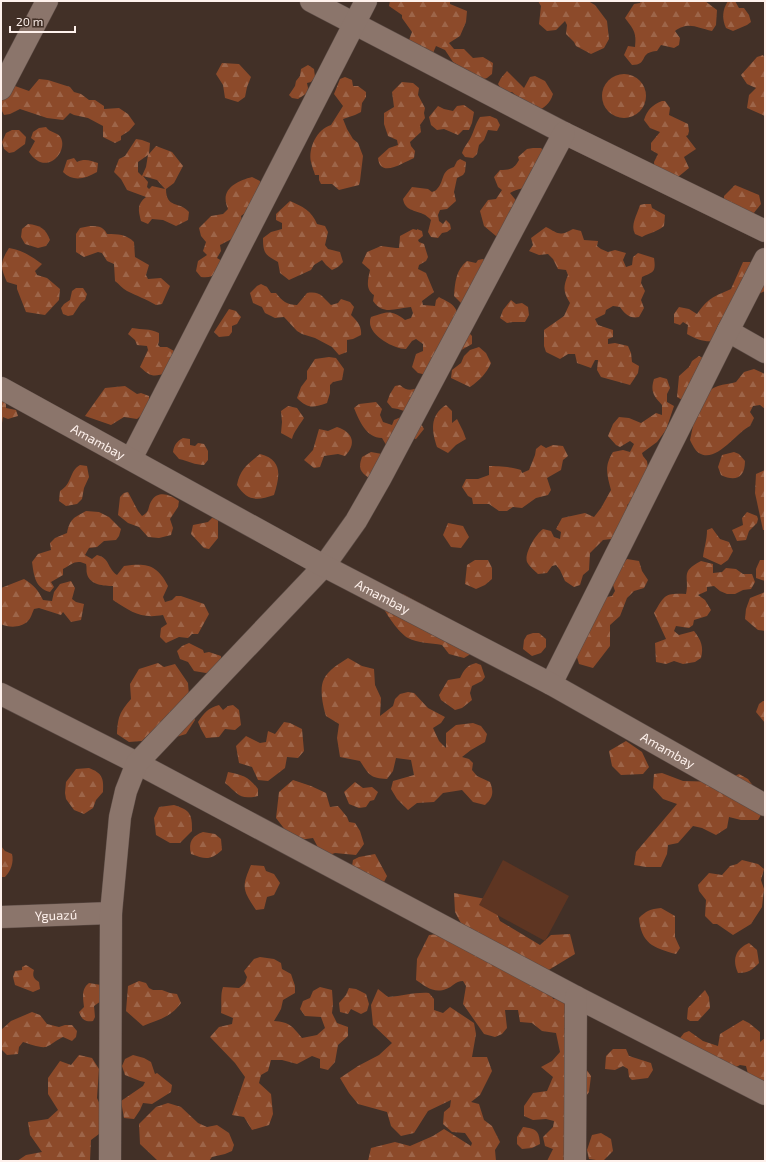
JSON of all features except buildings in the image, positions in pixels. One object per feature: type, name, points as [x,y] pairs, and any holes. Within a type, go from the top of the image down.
[{"type":"street","points":[[1,89],[46,1]]},
{"type":"street","points":[[311,1],[564,132],[765,231]]},
{"type":"street","points":[[131,459],[366,1]]},
{"type":"street","points":[[110,1161],[111,913],[120,817],[126,791],[137,763],[324,566],[356,521],[380,479],[564,132]]},
{"type":"street","points":[[551,684],[765,259]]},
{"type":"street","points":[[728,330],[765,352]]},
{"type":"street","name":"Amambay","points":[[1,388],[324,566],[551,684],[764,803]]},
{"type":"street","points":[[1,694],[137,763],[576,997],[765,1094]]},
{"type":"street","name":"Yguazú","points":[[1,917],[111,913]]},
{"type":"street","points":[[575,1161],[576,997]]},
{"type":"green space","points":[[390,1],[450,1],[450,4],[467,11],[466,22],[460,36],[449,43],[454,49],[464,49],[473,58],[483,57],[493,63],[492,74],[481,80],[453,62],[445,50],[436,46],[433,53],[409,40],[412,32],[402,18],[402,15],[389,6]]},
{"type":"green space","points":[[538,1],[588,1],[595,5],[607,21],[609,39],[604,48],[591,54],[576,46],[566,34],[567,25],[565,21],[556,30],[547,31],[539,24],[541,6]]},
{"type":"green space","points":[[641,1],[705,1],[717,10],[716,25],[712,31],[693,26],[685,26],[680,28],[675,31],[680,38],[679,45],[674,48],[661,45],[657,51],[647,54],[640,63],[632,65],[624,55],[628,46],[635,47],[635,34],[625,18],[634,4],[640,3]]},
{"type":"green space","points":[[728,1],[735,1],[739,8],[744,8],[749,15],[751,22],[733,31],[726,28],[723,14]]},
{"type":"green space","points":[[763,55],[765,59],[765,116],[747,108],[749,95],[756,88],[747,84],[741,75],[757,57]]},
{"type":"green space","points":[[222,63],[239,64],[251,77],[245,97],[238,102],[225,98],[223,85],[216,74]]},
{"type":"green space","points":[[308,65],[314,69],[315,77],[311,82],[307,83],[307,93],[298,99],[292,98],[289,95],[300,76],[301,69]]},
{"type":"green space","points":[[507,71],[524,88],[530,77],[535,76],[545,81],[553,94],[548,103],[535,112],[512,92],[503,92],[498,84]]},
{"type":"green space","points":[[624,74],[636,78],[642,84],[646,96],[642,108],[636,114],[624,118],[612,114],[606,108],[602,96],[606,84],[612,78]]},
{"type":"green space","points":[[345,77],[352,80],[353,86],[358,86],[366,92],[366,97],[362,103],[361,112],[343,119],[353,139],[358,143],[363,156],[359,185],[339,190],[332,184],[321,184],[319,175],[315,175],[310,157],[312,145],[318,135],[322,130],[331,125],[343,106],[334,94],[340,79]]},
{"type":"green space","points":[[39,79],[48,80],[70,87],[74,92],[81,94],[89,100],[95,100],[104,106],[104,109],[119,108],[128,114],[135,124],[129,131],[121,136],[121,140],[115,143],[103,137],[103,126],[88,118],[70,113],[63,120],[47,118],[20,109],[4,115],[1,109],[1,100],[15,86],[29,91]]},
{"type":"green space","points":[[402,82],[413,83],[419,88],[418,95],[425,108],[425,118],[420,125],[421,132],[410,142],[415,151],[414,158],[388,168],[383,167],[380,164],[378,158],[389,148],[398,145],[397,140],[388,136],[384,124],[384,113],[394,107],[392,92]]},
{"type":"green space","points":[[662,101],[665,101],[670,108],[669,115],[688,124],[689,131],[688,135],[686,136],[696,149],[684,157],[689,168],[678,177],[655,175],[654,162],[658,154],[651,150],[651,143],[660,132],[650,128],[644,120],[650,108]]},
{"type":"green space","points":[[464,105],[474,112],[469,130],[463,130],[458,135],[444,129],[437,130],[431,125],[429,117],[438,106],[453,111],[457,106]]},
{"type":"green space","points":[[490,116],[497,119],[500,125],[497,131],[488,130],[484,140],[479,145],[477,154],[473,158],[465,157],[462,153],[478,120],[480,117]]},
{"type":"green space","points":[[46,127],[60,136],[62,144],[58,156],[48,163],[35,159],[29,152],[35,141],[31,138],[33,132],[39,128]]},
{"type":"green space","points":[[12,130],[19,130],[26,137],[25,144],[14,152],[9,153],[4,149],[2,142],[6,133]]},
{"type":"green space","points":[[136,139],[150,143],[149,154],[156,146],[172,152],[183,166],[174,183],[166,189],[167,195],[171,202],[189,212],[188,220],[176,226],[163,220],[152,219],[148,224],[141,221],[139,208],[141,202],[146,197],[127,190],[121,179],[114,172],[119,159],[125,156]],"holes":[[[148,155],[146,167],[142,176],[138,172],[138,162]],[[143,176],[157,180],[165,189],[152,186],[149,189],[147,187],[148,182]]]},
{"type":"green space","points":[[541,148],[548,155],[533,183],[510,193],[523,209],[509,235],[496,236],[484,226],[480,211],[488,200],[496,199],[502,190],[498,187],[494,177],[500,170],[513,167],[519,160],[518,157],[527,149]]},
{"type":"green space","points":[[74,158],[77,162],[85,160],[98,163],[97,172],[84,178],[75,178],[67,175],[63,172],[67,160]]},
{"type":"green space","points":[[460,159],[466,162],[465,172],[457,178],[454,192],[456,201],[447,209],[440,210],[438,215],[439,221],[443,224],[446,220],[450,224],[451,229],[442,233],[438,238],[431,237],[428,232],[431,220],[424,214],[408,208],[403,199],[412,187],[428,189],[432,192],[436,190],[447,171],[454,167]]},
{"type":"green space","points":[[252,177],[260,181],[263,189],[247,208],[245,213],[241,216],[242,227],[238,234],[220,245],[221,251],[217,258],[222,261],[214,274],[209,277],[201,277],[196,271],[198,261],[207,255],[203,251],[206,242],[201,236],[199,228],[211,216],[223,214],[228,209],[226,196],[231,187]]},
{"type":"green space","points":[[735,185],[759,195],[761,204],[753,214],[724,203],[724,196]]},
{"type":"green space","points":[[290,201],[306,210],[315,219],[317,224],[325,226],[328,232],[325,245],[328,249],[340,252],[343,262],[338,267],[332,270],[322,260],[314,265],[311,270],[289,280],[280,273],[278,262],[270,257],[264,250],[263,238],[271,232],[282,229],[282,223],[276,220],[276,214]]},
{"type":"green space","points":[[651,204],[652,208],[665,215],[664,226],[659,230],[642,237],[635,234],[633,227],[640,205]]},
{"type":"green space","points":[[28,224],[36,225],[47,233],[50,240],[46,246],[38,248],[25,244],[21,237],[22,229]]},
{"type":"green space","points":[[90,226],[100,227],[104,229],[107,234],[118,234],[125,236],[134,242],[135,257],[149,265],[146,275],[148,279],[161,278],[170,286],[162,304],[156,305],[122,288],[115,281],[114,264],[107,261],[102,253],[98,252],[84,257],[76,252],[76,234],[80,228]]},
{"type":"green space","points":[[546,227],[559,233],[565,233],[573,229],[581,231],[584,240],[598,241],[597,246],[601,249],[608,252],[615,250],[626,253],[623,260],[626,267],[632,265],[633,257],[638,253],[654,258],[655,266],[653,271],[642,277],[641,283],[645,291],[641,300],[644,308],[639,317],[630,317],[620,307],[613,306],[606,310],[605,314],[595,319],[598,325],[613,330],[613,337],[608,339],[608,344],[615,343],[628,346],[631,353],[632,362],[639,366],[638,373],[630,385],[601,377],[597,370],[598,360],[595,360],[591,368],[577,363],[575,354],[568,354],[560,359],[546,352],[544,346],[544,330],[564,316],[570,303],[564,289],[568,275],[566,270],[558,269],[553,259],[548,254],[539,255],[529,251],[533,245],[531,238]]},
{"type":"green space","points":[[413,229],[422,231],[423,236],[418,240],[424,244],[428,257],[426,261],[419,265],[418,269],[426,273],[434,292],[422,301],[423,305],[435,306],[436,300],[439,297],[450,303],[454,306],[466,329],[472,336],[472,344],[456,353],[427,375],[418,373],[412,367],[416,354],[423,351],[423,344],[416,339],[412,341],[406,349],[400,348],[381,339],[372,329],[370,323],[371,317],[389,312],[396,314],[405,320],[411,318],[413,313],[411,307],[386,310],[377,306],[373,301],[374,295],[368,287],[370,270],[362,263],[367,252],[381,246],[399,248],[400,236]]},
{"type":"green space","points":[[9,248],[18,250],[42,264],[35,271],[37,275],[47,278],[60,289],[59,300],[45,315],[26,312],[17,289],[17,285],[7,282],[2,265]]},
{"type":"green space","points":[[483,259],[493,267],[462,304],[454,296],[458,272],[467,261],[476,263],[478,260]]},
{"type":"green space","points":[[743,262],[765,262],[765,291],[756,295],[716,341],[704,341],[694,338],[687,334],[688,325],[683,322],[680,325],[674,323],[674,314],[679,307],[689,309],[697,314],[704,304],[711,298],[731,289]]},
{"type":"green space","points":[[261,284],[267,287],[271,293],[276,293],[290,304],[297,305],[307,293],[321,295],[331,305],[338,303],[341,299],[350,302],[354,307],[351,315],[360,326],[361,335],[347,340],[347,352],[339,355],[332,347],[297,331],[284,317],[275,318],[265,313],[262,307],[253,303],[250,293]]},
{"type":"green space","points":[[76,288],[83,288],[87,294],[85,300],[81,303],[73,315],[68,316],[63,314],[61,308],[70,300],[72,291]]},
{"type":"green space","points":[[511,300],[516,304],[522,303],[528,307],[529,315],[525,322],[507,323],[500,318],[503,310]]},
{"type":"green space","points":[[229,309],[236,311],[241,317],[237,324],[232,326],[232,332],[229,336],[219,337],[214,332]]},
{"type":"green space","points":[[132,328],[155,331],[159,333],[158,345],[160,347],[167,347],[174,351],[173,363],[167,373],[152,375],[140,367],[148,350],[147,346],[137,345],[135,340],[128,334]]},
{"type":"green space","points":[[479,347],[486,353],[491,363],[477,382],[470,387],[451,378],[452,370],[461,363],[464,356],[470,350]]},
{"type":"green space","points":[[699,356],[705,359],[684,401],[677,397],[679,376],[689,367],[692,361]]},
{"type":"green space","points":[[329,357],[336,358],[344,369],[342,380],[333,382],[330,385],[330,393],[327,403],[314,407],[308,406],[297,398],[301,387],[307,379],[307,371],[315,359]]},
{"type":"green space","points":[[754,369],[765,374],[765,409],[760,405],[753,406],[750,412],[754,418],[750,426],[719,451],[706,455],[699,453],[690,440],[700,402],[710,390],[718,386],[736,382],[744,372]]},
{"type":"green space","points":[[660,377],[667,379],[670,388],[667,394],[667,402],[674,406],[666,430],[657,442],[642,453],[647,461],[648,468],[633,501],[627,505],[636,515],[623,539],[603,540],[590,553],[589,570],[583,575],[580,585],[574,587],[565,581],[556,565],[552,566],[547,573],[538,574],[527,562],[527,554],[531,544],[543,529],[551,531],[554,537],[560,539],[561,532],[556,529],[562,518],[585,513],[594,517],[601,508],[611,490],[607,471],[610,457],[613,452],[623,450],[630,452],[634,444],[630,441],[620,447],[616,445],[608,436],[613,424],[619,417],[629,418],[641,423],[656,413],[662,415],[662,405],[655,396],[652,387],[654,379]]},
{"type":"green space","points":[[400,385],[409,390],[419,387],[410,413],[392,408],[387,402],[395,386]]},
{"type":"green space","points":[[125,386],[137,394],[141,393],[149,396],[150,408],[137,419],[124,417],[111,425],[85,416],[105,388]]},
{"type":"green space","points":[[1,399],[6,402],[6,408],[16,410],[18,416],[8,419],[3,417],[1,429]]},
{"type":"green space","points":[[376,402],[382,409],[380,415],[383,422],[392,425],[394,420],[401,417],[417,417],[424,429],[416,439],[411,438],[388,448],[382,438],[376,437],[367,432],[358,418],[354,408],[359,404]]},
{"type":"green space","points":[[446,405],[452,411],[452,423],[457,419],[466,439],[456,445],[448,453],[437,447],[433,430],[434,419]]},
{"type":"green space","points":[[288,406],[297,408],[304,418],[292,439],[281,433],[281,411]]},
{"type":"green space","points":[[337,427],[347,432],[352,439],[349,452],[345,456],[338,454],[324,456],[320,467],[314,468],[304,460],[313,450],[319,429],[328,431]]},
{"type":"green space","points":[[183,438],[190,439],[190,445],[195,446],[198,443],[204,444],[208,451],[208,460],[204,465],[179,459],[173,452],[176,444]]},
{"type":"green space","points":[[541,445],[546,448],[553,445],[563,446],[568,456],[563,460],[561,470],[547,478],[551,490],[548,495],[536,498],[522,508],[513,507],[507,511],[499,511],[489,504],[473,504],[472,498],[468,496],[462,487],[466,479],[478,479],[489,475],[489,466],[514,468],[521,470],[522,473],[529,470],[536,449]]},
{"type":"green space","points":[[371,452],[382,454],[369,478],[362,472],[360,464],[362,457]]},
{"type":"green space","points":[[734,452],[739,454],[745,461],[745,467],[741,475],[731,478],[721,475],[718,467],[722,455]]},
{"type":"green space","points":[[260,454],[273,460],[278,470],[278,481],[274,495],[257,499],[249,497],[237,485],[242,471]]},
{"type":"green space","points":[[80,465],[87,466],[89,477],[84,488],[82,499],[77,504],[66,506],[59,501],[60,491],[67,484],[74,470]]},
{"type":"green space","points":[[765,470],[765,530],[763,530],[755,493],[756,474]]},
{"type":"green space","points":[[128,492],[142,516],[148,511],[152,500],[158,495],[169,495],[179,501],[178,507],[170,519],[173,528],[171,535],[159,538],[148,537],[139,527],[128,523],[118,515],[120,497],[124,493]]},
{"type":"green space","points":[[86,511],[99,512],[109,517],[121,529],[116,540],[104,541],[97,547],[89,548],[85,555],[92,559],[97,555],[101,556],[117,575],[124,566],[145,565],[155,569],[160,573],[168,586],[163,597],[165,602],[172,600],[176,596],[181,596],[204,604],[209,614],[198,634],[192,634],[188,638],[179,637],[166,643],[160,637],[161,628],[167,624],[163,615],[148,616],[136,614],[119,604],[113,600],[113,586],[102,585],[91,581],[87,574],[86,564],[83,563],[77,562],[63,569],[63,575],[51,582],[54,587],[50,592],[41,588],[36,581],[32,562],[38,554],[51,550],[50,543],[55,538],[67,533],[69,525],[73,519]]},
{"type":"green space","points":[[747,512],[757,516],[757,523],[749,531],[746,540],[737,541],[732,530],[743,525],[742,518]]},
{"type":"green space","points":[[212,518],[218,519],[218,538],[209,549],[204,548],[191,534],[193,525],[208,522]]},
{"type":"green space","points":[[448,523],[463,526],[469,537],[461,548],[451,547],[443,535]]},
{"type":"green space","points":[[712,528],[720,539],[729,542],[733,551],[728,560],[721,565],[703,557],[707,530]]},
{"type":"green space","points":[[627,559],[639,561],[642,571],[648,580],[644,588],[634,591],[627,598],[620,616],[610,625],[610,646],[593,668],[579,664],[574,647],[598,599],[612,596],[615,591],[610,576]]},
{"type":"green space","points":[[475,560],[488,560],[492,568],[492,579],[485,585],[476,589],[465,584],[467,565]]},
{"type":"green space","points":[[760,560],[765,560],[765,581],[756,578],[756,569]]},
{"type":"green space","points":[[701,561],[713,564],[713,573],[722,572],[726,568],[736,569],[743,574],[752,574],[755,582],[751,589],[743,590],[735,594],[727,594],[714,586],[707,587],[707,591],[698,595],[705,600],[711,610],[707,616],[694,620],[693,625],[689,628],[676,626],[674,631],[679,635],[694,631],[701,644],[701,658],[695,662],[683,664],[674,661],[666,664],[656,662],[655,643],[666,639],[654,613],[666,596],[673,594],[686,594],[688,572],[690,568]]},
{"type":"green space","points":[[24,579],[35,588],[43,600],[52,601],[54,592],[60,584],[71,581],[75,588],[72,599],[76,602],[84,604],[81,620],[71,622],[63,612],[61,615],[39,608],[34,609],[29,620],[22,625],[11,627],[1,624],[1,588]]},
{"type":"green space","points":[[765,592],[765,631],[758,630],[745,619],[746,609],[750,598]]},
{"type":"green space","points":[[403,594],[457,623],[474,652],[464,658],[449,654],[442,645],[416,641],[404,636],[393,623],[382,605]]},
{"type":"green space","points":[[539,633],[546,639],[546,647],[541,653],[532,656],[523,649],[524,640],[527,635]]},
{"type":"green space","points":[[189,643],[203,650],[204,653],[209,652],[221,656],[221,666],[216,671],[206,673],[194,671],[188,662],[180,659],[177,651],[182,646]]},
{"type":"green space","points":[[348,658],[362,666],[374,669],[375,685],[381,698],[380,716],[393,706],[395,699],[400,694],[408,692],[414,693],[428,708],[445,717],[441,723],[433,728],[439,741],[446,748],[446,733],[456,725],[473,723],[481,726],[487,734],[485,742],[462,757],[469,759],[473,763],[472,770],[477,776],[490,782],[492,795],[490,800],[485,805],[473,802],[462,790],[443,793],[434,802],[417,803],[408,810],[397,799],[391,789],[393,781],[414,775],[411,760],[396,758],[393,771],[387,779],[377,778],[370,775],[360,761],[340,757],[337,738],[339,724],[326,716],[322,687],[324,679],[328,673]]},
{"type":"green space","points":[[158,663],[164,667],[175,664],[188,683],[189,696],[195,720],[186,734],[176,737],[159,732],[148,735],[142,741],[129,742],[117,734],[120,715],[131,699],[130,684],[139,669]]},
{"type":"green space","points":[[476,663],[481,665],[485,677],[482,681],[472,686],[470,693],[472,700],[462,708],[455,710],[441,700],[439,695],[448,680],[460,678],[466,668]]},
{"type":"green space","points":[[765,701],[765,723],[756,712],[759,704]]},
{"type":"green space","points":[[219,705],[223,710],[228,706],[233,705],[239,710],[241,725],[235,730],[225,729],[219,737],[206,738],[198,722],[207,711]]},
{"type":"green space","points":[[284,722],[290,723],[302,729],[304,751],[298,758],[287,757],[285,768],[268,781],[258,780],[252,767],[239,763],[236,746],[246,736],[260,743],[266,742],[268,731],[275,734]]},
{"type":"green space","points":[[626,741],[642,752],[649,767],[643,774],[621,775],[612,766],[609,751]]},
{"type":"green space","points":[[89,768],[97,772],[101,777],[103,792],[96,800],[93,808],[84,814],[74,810],[66,799],[66,782],[76,769]]},
{"type":"green space","points":[[228,772],[249,779],[258,789],[258,796],[242,797],[236,793],[225,783]]},
{"type":"green space","points":[[662,773],[683,781],[723,782],[739,774],[748,779],[765,802],[765,808],[758,820],[741,820],[729,817],[727,828],[716,835],[702,828],[693,826],[678,843],[668,845],[667,854],[661,867],[634,865],[636,852],[677,804],[663,799],[653,788],[654,774]]},
{"type":"green space","points":[[293,780],[326,793],[330,807],[338,806],[349,822],[355,823],[360,831],[364,844],[356,855],[335,853],[323,857],[313,838],[299,840],[286,831],[276,818],[279,792]]},
{"type":"green space","points":[[355,782],[363,788],[372,787],[378,792],[374,800],[370,801],[366,807],[359,808],[349,804],[344,792]]},
{"type":"green space","points":[[174,805],[187,811],[192,821],[192,831],[180,843],[170,843],[156,835],[154,818],[159,807]]},
{"type":"green space","points":[[203,832],[215,834],[221,839],[222,850],[214,856],[204,858],[191,854],[190,846],[192,840],[196,835]]},
{"type":"green space","points":[[1,846],[5,851],[12,854],[13,857],[12,866],[5,877],[1,877]]},
{"type":"green space","points":[[375,854],[387,876],[384,882],[352,866],[353,860],[359,857]]},
{"type":"green space","points":[[742,860],[758,864],[764,869],[761,880],[764,889],[762,907],[751,924],[733,935],[717,924],[713,924],[705,916],[706,900],[699,891],[698,885],[709,873],[722,875],[730,866],[737,864]]},
{"type":"green space","points":[[251,865],[264,866],[266,871],[274,874],[280,883],[274,895],[267,897],[264,909],[256,910],[246,893],[245,884]]},
{"type":"green space","points":[[454,893],[491,900],[500,921],[540,945],[551,935],[570,934],[575,954],[547,971],[553,999],[565,997],[570,1024],[564,1029],[572,1031],[586,1069],[591,1076],[589,1092],[584,1099],[577,1161],[547,1161],[553,1149],[545,1146],[543,1137],[553,1127],[554,1121],[546,1119],[533,1120],[524,1116],[524,1106],[533,1093],[547,1091],[553,1077],[541,1067],[552,1061],[560,1052],[556,1033],[542,1031],[532,1023],[520,1022],[518,1010],[505,1010],[507,1028],[502,1034],[495,1037],[484,1034],[463,1004],[466,986],[463,981],[438,991],[430,989],[416,980],[417,959],[429,935],[446,933],[463,927],[455,912]]},
{"type":"green space","points":[[661,908],[675,916],[675,937],[680,948],[676,954],[655,947],[642,933],[639,918],[648,911]]},
{"type":"green space","points":[[749,943],[757,950],[759,963],[750,971],[738,973],[735,964],[736,955],[744,945]]},
{"type":"green space","points":[[260,957],[274,959],[281,963],[282,969],[291,974],[295,986],[295,993],[283,1000],[281,1009],[274,1021],[284,1022],[290,1025],[302,1038],[317,1035],[325,1028],[321,1017],[305,1016],[300,1009],[303,1001],[310,998],[313,991],[320,987],[332,990],[332,1013],[337,1023],[348,1027],[348,1036],[338,1045],[335,1062],[328,1070],[320,1068],[320,1059],[312,1056],[297,1064],[282,1060],[271,1060],[268,1071],[261,1075],[259,1083],[271,1094],[273,1114],[269,1125],[252,1130],[244,1117],[232,1115],[245,1077],[235,1063],[210,1037],[219,1027],[232,1024],[233,1018],[221,1013],[223,987],[239,988],[245,983],[247,977],[244,971],[254,959]]},
{"type":"green space","points":[[26,965],[34,970],[34,977],[39,982],[40,989],[33,992],[15,985],[13,977],[15,971],[22,970],[22,967]]},
{"type":"green space","points":[[139,981],[146,983],[149,988],[153,990],[162,990],[177,994],[181,1003],[173,1012],[159,1020],[143,1026],[126,1011],[128,986]]},
{"type":"green space","points":[[89,983],[101,985],[101,1001],[94,1006],[95,1017],[93,1021],[84,1020],[79,1012],[84,1007],[84,991],[86,985]]},
{"type":"green space","points":[[349,988],[356,989],[366,994],[369,1004],[367,1011],[361,1014],[351,1009],[348,1014],[340,1012],[339,1003],[346,995]]},
{"type":"green space","points":[[378,989],[388,997],[429,993],[434,999],[434,1010],[443,1013],[450,1007],[474,1023],[476,1034],[472,1057],[487,1057],[492,1071],[480,1095],[471,1102],[479,1104],[484,1120],[492,1126],[500,1142],[495,1150],[496,1161],[368,1161],[371,1148],[395,1142],[410,1146],[433,1136],[444,1129],[471,1146],[472,1143],[465,1133],[452,1132],[443,1124],[444,1112],[450,1107],[451,1100],[428,1111],[414,1133],[401,1136],[391,1126],[387,1112],[358,1104],[349,1093],[340,1078],[379,1055],[392,1043],[373,1025],[371,1005]]},
{"type":"green space","points":[[705,990],[709,997],[710,1008],[698,1021],[690,1021],[687,1019],[688,1008]]},
{"type":"green space","points":[[32,1012],[40,1015],[47,1024],[59,1027],[72,1025],[77,1031],[76,1037],[72,1041],[63,1037],[46,1047],[23,1042],[19,1047],[18,1054],[7,1055],[1,1049],[1,1030],[11,1021]]},
{"type":"green space","points":[[743,1020],[760,1032],[760,1042],[765,1038],[765,1084],[748,1074],[746,1066],[740,1065],[734,1068],[723,1063],[722,1059],[712,1058],[677,1042],[684,1033],[689,1031],[703,1041],[718,1046],[720,1034]]},
{"type":"green space","points":[[613,1049],[626,1049],[629,1056],[651,1063],[653,1070],[648,1078],[632,1080],[629,1077],[628,1069],[623,1066],[615,1070],[605,1069],[606,1056]]},
{"type":"green space","points":[[79,1055],[92,1058],[99,1069],[97,1098],[104,1114],[103,1131],[91,1140],[90,1161],[17,1161],[26,1155],[42,1152],[30,1135],[28,1122],[48,1119],[58,1110],[48,1094],[48,1078],[60,1061],[71,1065]]},
{"type":"green space","points":[[133,1055],[151,1062],[155,1074],[157,1073],[172,1085],[171,1092],[152,1104],[143,1103],[134,1119],[124,1118],[121,1101],[143,1086],[145,1082],[125,1075],[122,1066],[125,1059]]},
{"type":"green space","points":[[168,1103],[181,1107],[198,1123],[207,1127],[217,1125],[229,1133],[234,1145],[232,1151],[212,1157],[209,1161],[158,1161],[140,1144],[139,1124],[156,1107]]},
{"type":"green space","points":[[523,1127],[534,1130],[538,1133],[540,1144],[532,1148],[522,1149],[517,1144],[517,1137]]},
{"type":"green space","points":[[601,1133],[611,1139],[613,1151],[603,1161],[589,1159],[587,1150],[592,1135]]},
{"type":"shaded area","points":[[503,860],[569,896],[545,941],[479,905]]}]
